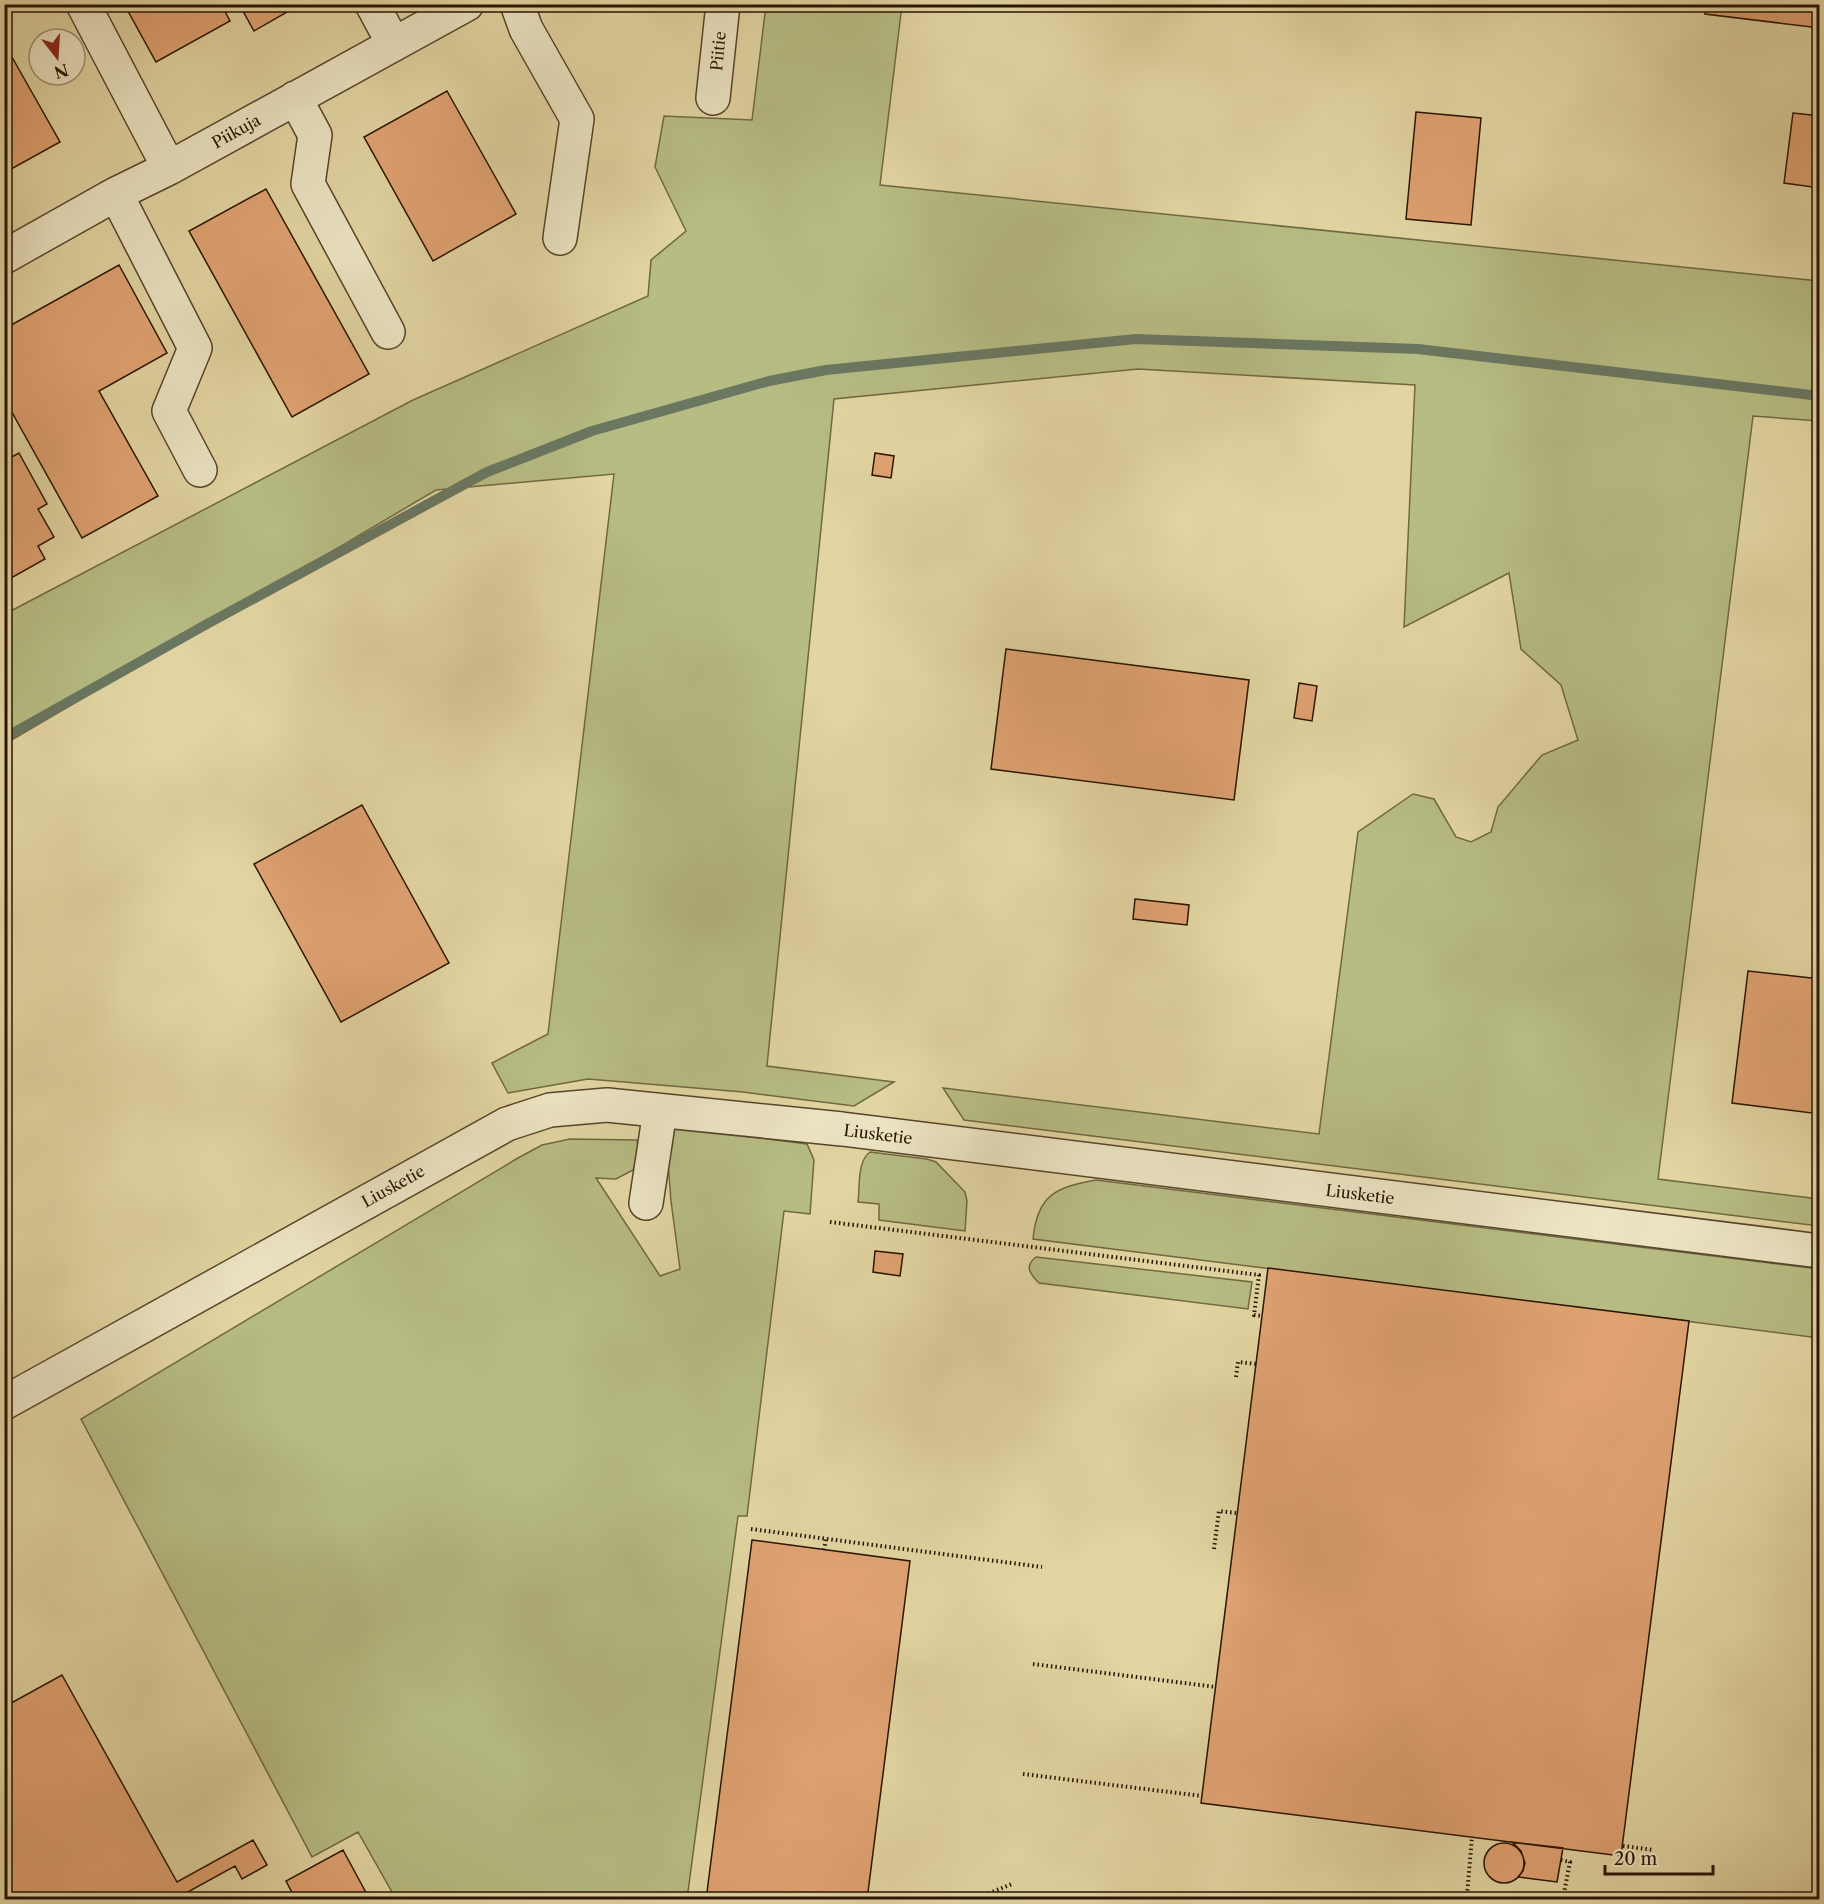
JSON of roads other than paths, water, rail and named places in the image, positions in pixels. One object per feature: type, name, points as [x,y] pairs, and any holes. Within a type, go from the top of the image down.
[{"type":"street","points":[[83,4],[169,168]]},
{"type":"street","points":[[372,4],[393,44]]},
{"type":"street","name":"Piikuja","points":[[4,256],[467,4]]},
{"type":"street","points":[[518,4],[526,29],[577,119],[560,238]]},
{"type":"street","name":"Piitie","points":[[713,98],[723,4]]},
{"type":"street","points":[[295,98],[315,135],[308,184],[388,332]]},
{"type":"street","points":[[116,194],[195,348],[169,411],[200,470]]},
{"type":"street","name":"Liusketie","points":[[4,1403],[507,1124],[550,1110],[606,1105],[853,1130],[1820,1251]]},
{"type":"street","points":[[646,1203],[660,1111]]},
{"type":"waterway","points":[[4,738],[207,624],[487,472],[592,431],[769,381],[826,370],[1136,339],[1418,349],[1820,396]]}]
